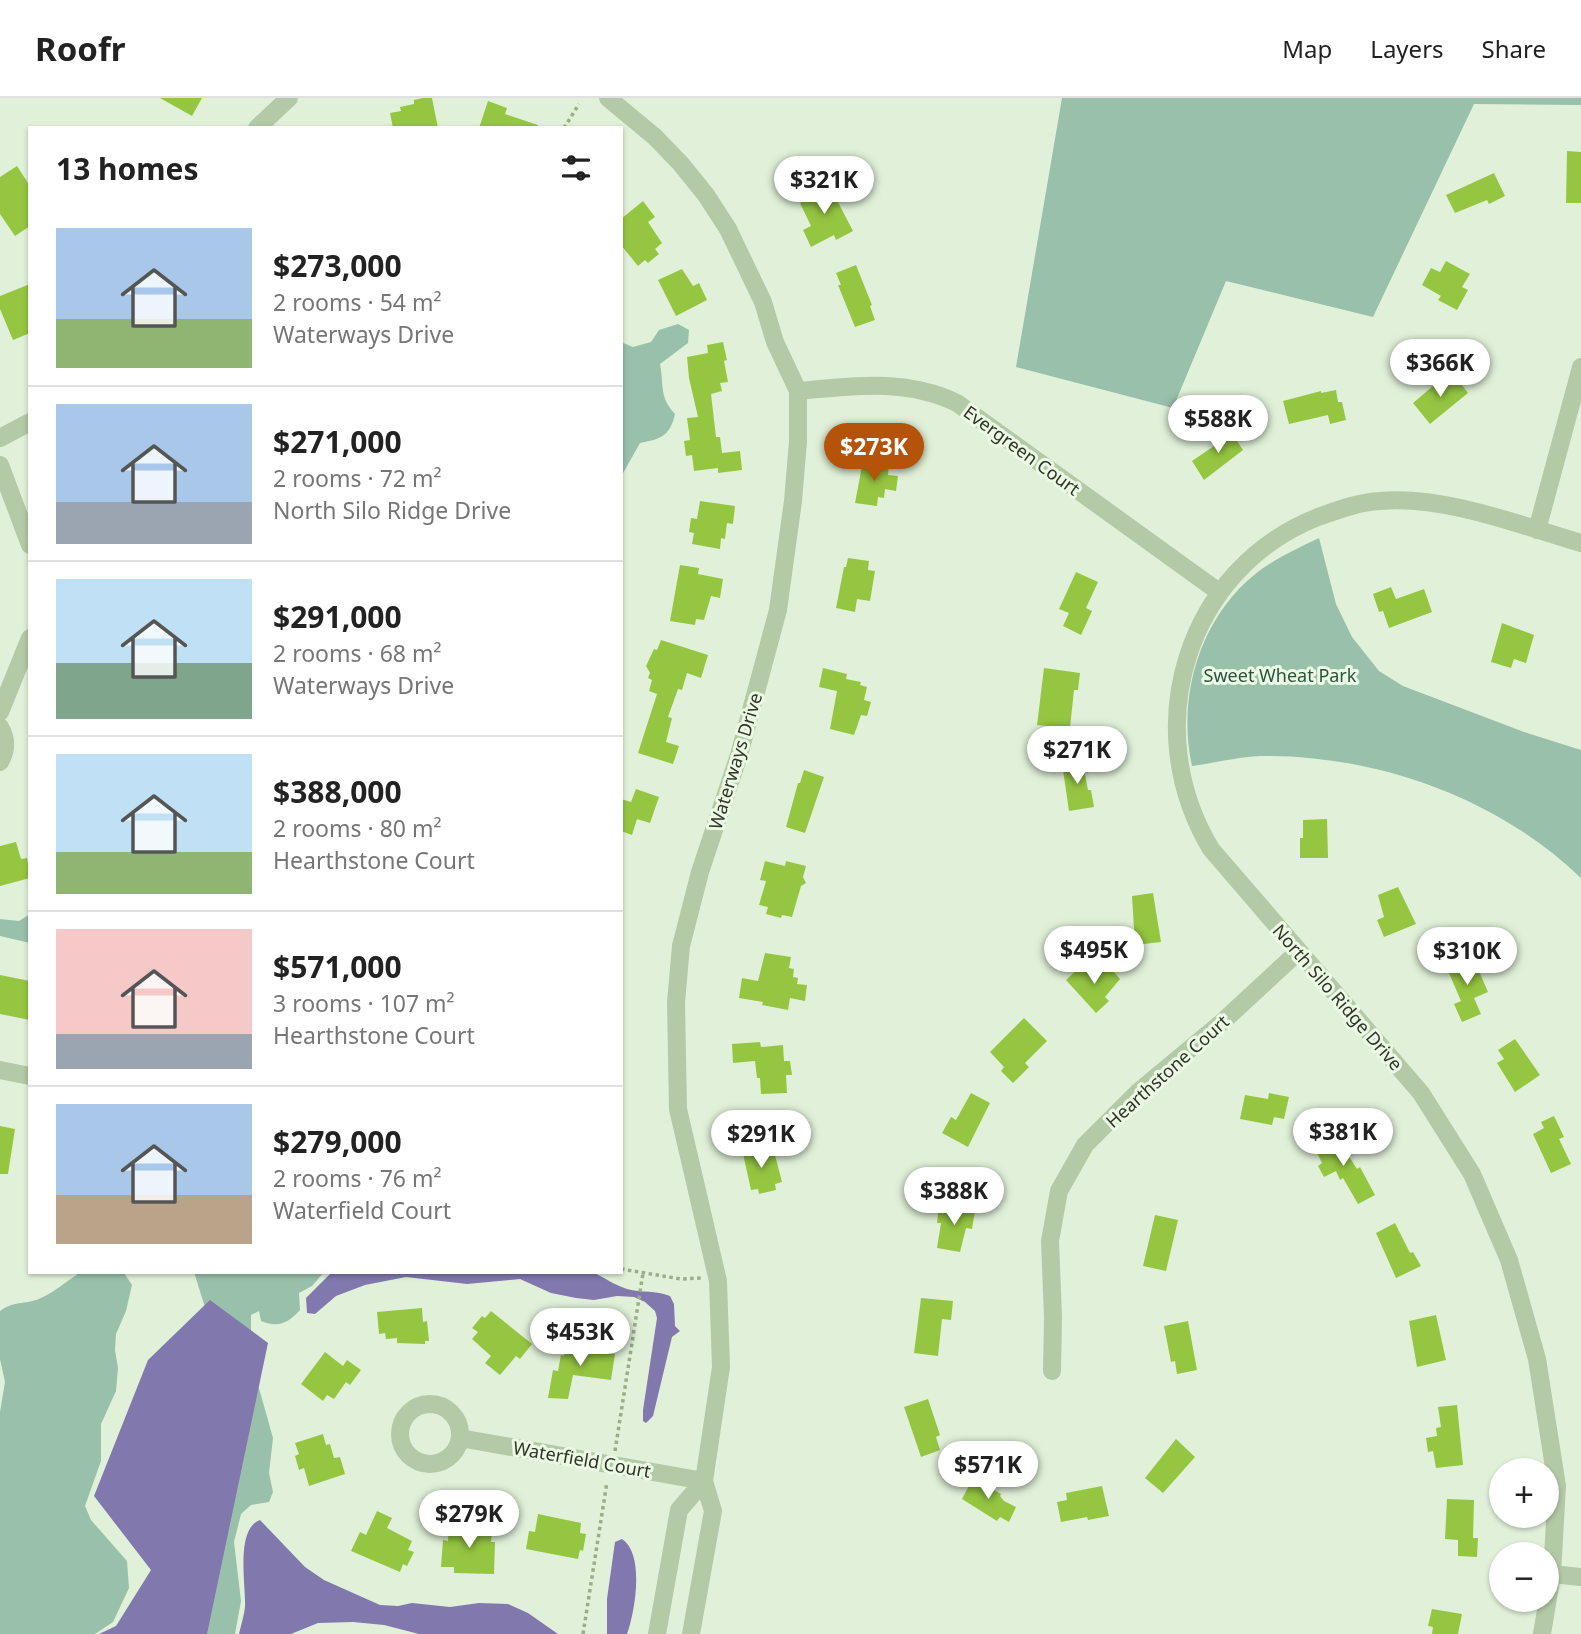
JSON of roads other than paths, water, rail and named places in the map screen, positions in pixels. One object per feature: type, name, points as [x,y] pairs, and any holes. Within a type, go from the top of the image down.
[{"type":"street","points":[[259,126],[289,98]]},
{"type":"street","name":"Waterways Drive","points":[[608,98],[655,137],[706,195],[728,229],[753,278],[775,342],[798,391],[798,441],[793,501],[778,610],[739,755],[694,895],[681,946],[676,1002],[678,1109],[717,1277],[721,1367],[704,1482],[713,1511],[691,1634]]},
{"type":"street","points":[[1537,530],[1581,367]]},
{"type":"street","name":"Evergreen Court","points":[[798,391],[870,385],[896,386],[929,392],[950,400],[1219,592]]},
{"type":"street","points":[[0,438],[28,423]]},
{"type":"street","points":[[0,465],[28,540]]},
{"type":"street","name":"North Silo Ridge Drive","points":[[1554,1542],[1557,1486],[1537,1359],[1509,1260],[1472,1174],[1421,1093],[1211,849],[1192,812],[1179,765],[1177,713],[1182,674],[1196,635],[1219,592],[1257,552],[1293,529],[1352,505],[1399,500],[1430,503],[1581,543]]},
{"type":"street","points":[[0,712],[28,643]]},
{"type":"street","points":[[0,727],[5,739],[5,750],[0,762]]},
{"type":"street","name":"Hearthstone Court","points":[[1052,1371],[1054,1317],[1050,1241],[1059,1191],[1085,1145],[1138,1093],[1220,1024],[1297,952]]},
{"type":"street","points":[[0,1070],[28,1076]]},
{"type":"street","name":"Waterfield Court","points":[[460,1438],[704,1482]]},
{"type":"street","points":[[657,1634],[679,1510],[704,1482]]},
{"type":"street","points":[[1559,1575],[1581,1577]]},
{"type":"street","name":"North Silo Ridge Drive","points":[[1542,1634],[1546,1612]]},
{"type":"park label","name":"Sweet Wheat Park","points":[[1280,675]]}]
